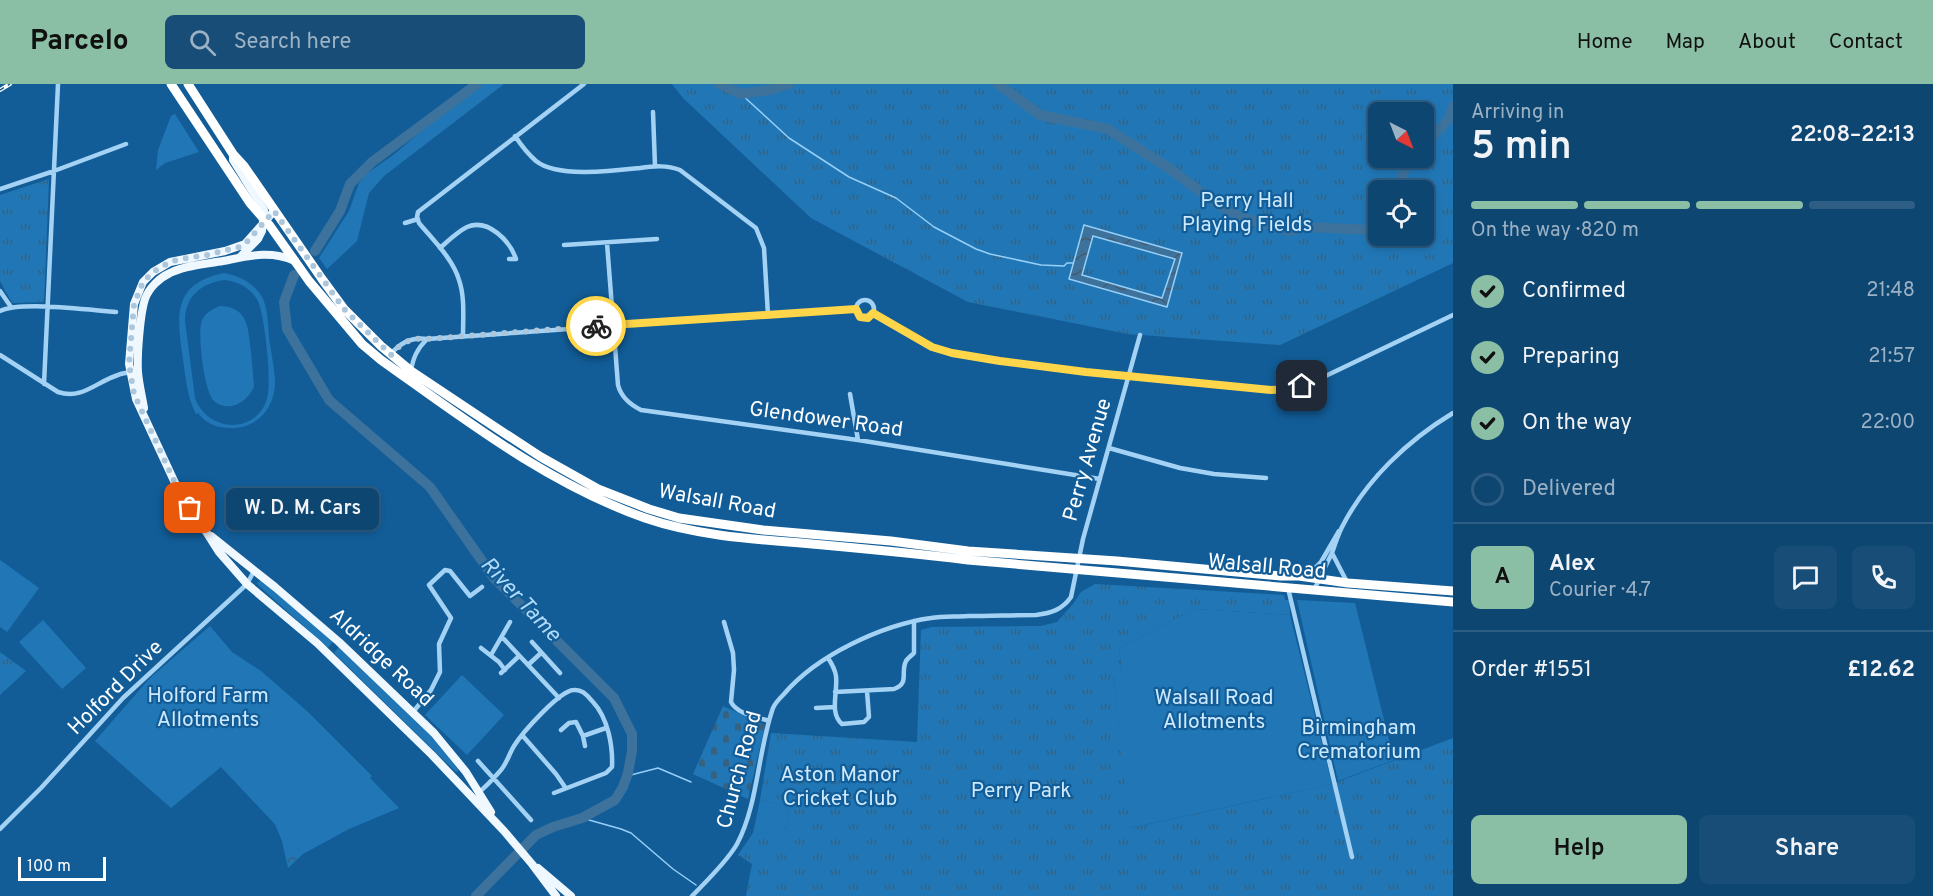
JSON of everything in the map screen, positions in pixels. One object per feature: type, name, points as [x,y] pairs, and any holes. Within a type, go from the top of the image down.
[{"type":"highway","name":"Walsall Road","points":[[171,84],[263,222],[362,344],[436,399],[533,464],[592,497],[646,519],[708,533],[759,540],[1453,602]]},
{"type":"highway","name":"Walsall Road","points":[[189,86],[233,154],[244,166],[344,309],[391,355],[411,371],[541,457],[598,489],[649,509],[708,523],[763,530],[891,541],[968,551],[1453,591]]},
{"type":"highway","points":[[1281,576],[1287,582],[1288,588]]},
{"type":"main road","name":"Walsall Road","points":[[233,154],[233,160],[264,210],[263,222]]},
{"type":"main road","name":"Aldridge Road","points":[[274,211],[250,240],[239,247],[170,262],[153,272],[143,282],[137,293],[132,315],[134,394],[175,483],[219,552],[248,584],[322,647],[457,781],[504,831],[555,896]]},
{"type":"main road","points":[[240,257],[258,239],[263,222]]},
{"type":"main road","points":[[240,257],[276,254],[295,261]]},
{"type":"main road","name":"Aldridge Road","points":[[134,372],[143,307],[150,290],[159,279],[181,269],[240,257]]},
{"type":"main road","name":"Aldridge Road","points":[[209,534],[339,642],[434,733],[466,772],[504,831]]},
{"type":"main road","points":[[457,781],[466,772]]},
{"type":"main road","name":"Aldridge Road","points":[[532,864],[571,896]]},
{"type":"street","points":[[44,384],[58,84]]},
{"type":"street","points":[[463,336],[460,281],[455,270],[418,219],[418,212],[584,84]]},
{"type":"street","points":[[652,112],[655,166]]},
{"type":"street","points":[[515,136],[536,161],[547,168],[601,172],[655,166],[680,170],[756,228],[764,248],[768,315]]},
{"type":"street","points":[[0,189],[126,144]]},
{"type":"street","points":[[484,218],[484,226]]},
{"type":"street","points":[[405,223],[418,219]]},
{"type":"street","points":[[440,248],[467,227],[484,226],[494,230],[507,244],[516,259],[509,260]]},
{"type":"street","points":[[564,245],[657,239]]},
{"type":"street","name":"Glendower Road","points":[[608,243],[620,392],[630,403],[641,410],[858,440],[1100,479]]},
{"type":"street","points":[[0,291],[11,307]]},
{"type":"street","points":[[869,301],[874,307],[873,313],[865,318],[857,314],[858,303],[869,301]]},
{"type":"street","points":[[0,311],[11,307],[116,312]]},
{"type":"street","points":[[391,355],[398,347],[418,338],[856,309]]},
{"type":"street","points":[[873,313],[932,347],[952,353],[1086,372],[1271,390],[1291,389],[1313,382],[1453,315]]},
{"type":"street","name":"Perry Avenue","points":[[1079,559],[1140,335]]},
{"type":"street","points":[[411,371],[416,352],[427,339]]},
{"type":"street","points":[[408,341],[416,352]]},
{"type":"street","points":[[0,355],[58,392],[72,395],[118,375],[134,372]]},
{"type":"street","name":"Walsall Road","points":[[391,355],[391,362],[436,399]]},
{"type":"street","points":[[850,394],[858,440]]},
{"type":"street","points":[[1314,590],[1341,529],[1361,497],[1390,463],[1430,427],[1453,413]]},
{"type":"street","points":[[1109,448],[1180,468],[1214,474],[1266,478]]},
{"type":"street","points":[[1305,577],[1321,561],[1341,529]]},
{"type":"street","points":[[1332,553],[1348,583]]},
{"type":"street","points":[[1077,569],[1079,559]]},
{"type":"street","name":"Church Road","points":[[692,896],[735,847],[741,836],[754,792],[774,705],[804,674],[860,641],[914,621],[933,617],[1052,613],[1065,605],[1071,597],[1077,569]]},
{"type":"street","name":"Holford Drive","points":[[0,829],[62,766],[123,698],[248,584],[255,570]]},
{"type":"street","points":[[412,712],[431,690],[440,672],[440,644],[451,618],[429,585],[445,570],[450,571],[470,596],[482,586]]},
{"type":"street","points":[[1288,588],[1352,857]]},
{"type":"street","points":[[724,621],[733,653],[731,702],[742,712],[769,721]]},
{"type":"street","points":[[836,692],[894,689],[903,684],[904,665],[914,653],[914,621]]},
{"type":"street","points":[[491,655],[510,622]]},
{"type":"street","points":[[502,637],[559,698]]},
{"type":"street","points":[[532,642],[560,674]]},
{"type":"street","points":[[481,648],[491,655],[503,671],[519,656]]},
{"type":"street","points":[[528,665],[541,653]]},
{"type":"street","points":[[828,658],[836,678],[836,717],[842,724],[864,722],[869,717],[867,691]]},
{"type":"street","points":[[478,793],[503,768],[513,747],[538,717],[559,698],[574,690],[583,692],[596,705],[606,728],[612,749],[612,767],[606,773],[554,793]]},
{"type":"street","points":[[816,708],[835,707]]},
{"type":"street","points":[[561,730],[569,723],[576,722],[585,746]]},
{"type":"street","points":[[583,736],[606,728]]},
{"type":"street","points":[[522,735],[556,774],[565,788]]},
{"type":"street","points":[[478,761],[531,820]]},
{"type":"green space","points":[[482,84],[504,84],[384,176],[369,193],[357,241],[327,269],[319,258],[349,211],[359,183],[366,174]]},
{"type":"green space","name":"Perry Hall Playing Fields","points":[[672,84],[1453,84],[1453,263],[1280,345],[1128,334],[968,302],[811,218],[683,98]]},
{"type":"green space","points":[[175,114],[199,152],[165,163],[156,170],[158,150],[171,116]]},
{"type":"green space","points":[[49,179],[44,302],[12,303],[0,281],[0,195]]},
{"type":"green space","points":[[224,273],[240,278],[258,292],[265,306],[274,373],[274,393],[262,416],[248,425],[226,428],[208,423],[198,413],[196,414],[187,388],[179,330],[181,304],[194,285]],"holes":[[[229,281],[248,289],[258,301],[265,336],[269,382],[266,402],[259,413],[251,420],[229,425],[209,417],[195,398],[185,321],[188,304],[196,292],[209,284]]]},
{"type":"green space","points":[[220,306],[230,307],[242,315],[248,328],[250,343],[254,386],[243,401],[232,406],[220,405],[214,401],[207,386],[202,362],[200,336],[202,320],[208,313]]},
{"type":"green space","points":[[0,560],[39,588],[7,632],[0,627]]},
{"type":"green space","points":[[261,580],[334,640],[328,648],[258,585],[257,583]]},
{"type":"green space","name":"Perry Park","points":[[1095,584],[1284,595],[1285,600],[1289,600],[1290,615],[1195,609],[1119,648],[1122,673],[1113,675],[1131,828],[1332,784],[1453,738],[1453,896],[746,896],[752,864],[738,855],[753,833],[784,834],[789,811],[783,805],[760,800],[771,733],[917,742],[921,630],[932,627],[1041,626],[1057,622],[1081,592]]},
{"type":"green space","name":"Birmingham Crematorium","points":[[1297,600],[1355,603],[1394,760],[1338,781]]},
{"type":"green space","name":"Walsall Road Allotments","points":[[1195,609],[1290,615],[1332,784],[1130,828],[1113,674],[1122,672],[1119,648]]},
{"type":"green space","points":[[43,620],[86,668],[62,689],[19,642]]},
{"type":"green space","name":"Holford Farm Allotments","points":[[210,626],[232,652],[261,671],[308,712],[372,776],[370,778],[399,808],[349,829],[303,854],[221,767],[171,808],[95,741],[150,678]]},
{"type":"green space","points":[[339,647],[433,735],[458,772],[334,653]]},
{"type":"green space","points":[[0,652],[26,671],[0,695]]},
{"type":"green space","points":[[462,675],[504,715],[467,755],[425,715]]},
{"type":"green space","points":[[723,706],[765,725],[748,799],[693,774]]},
{"type":"green space","points":[[760,800],[783,805],[789,811],[784,835],[753,833]]},
{"type":"green space","points":[[275,824],[303,854],[288,868],[282,841]]},
{"type":"water","points":[[1084,225],[1182,253],[1167,307],[1069,279]],"holes":[[[1093,236],[1175,259],[1162,298],[1082,275]]]},
{"type":"waterway","name":"River Tame","points":[[315,251],[340,211],[350,184],[372,162],[477,84]]},
{"type":"waterway","name":"River Tame","points":[[719,84],[741,94],[770,90],[789,84]]},
{"type":"waterway","name":"River Tame","points":[[998,84],[1040,115],[1108,129],[1170,169],[1217,204],[1240,217],[1289,231],[1306,227],[1368,230]]},
{"type":"waterway","points":[[741,94],[789,138],[849,177],[896,198],[934,227],[976,249],[1041,265],[1064,266],[1067,263],[1073,263]]},
{"type":"waterway","name":"River Tame","points":[[1434,135],[1449,119],[1453,106]]},
{"type":"waterway","name":"River Tame","points":[[1401,180],[1405,168]]},
{"type":"waterway","name":"River Tame","points":[[294,275],[284,302],[287,329],[329,400],[430,487],[494,578],[614,698],[632,734],[628,773],[615,800],[582,818],[536,835],[476,896]]},
{"type":"waterway","points":[[627,776],[658,768],[691,782]]},
{"type":"waterway","points":[[582,818],[631,833],[673,869],[696,885]]},
{"type":"railway","points":[[0,90],[10,84]]},
{"type":"way so far","points":[[190,508],[175,483],[134,394],[129,364],[132,315],[137,293],[143,282],[153,272],[170,262],[207,255],[245,244],[274,211],[344,309],[391,355],[398,347],[418,338],[596,326]]},
{"type":"place","name":"W. D. M. Cars","points":[[190,508]]},
{"type":"route","points":[[596,326],[856,309],[860,317],[868,318],[873,313],[932,347],[952,353],[1086,372],[1271,390],[1302,386]]},
{"type":"park label","name":"Aston Manor Cricket Club","points":[[840,787]]}]
